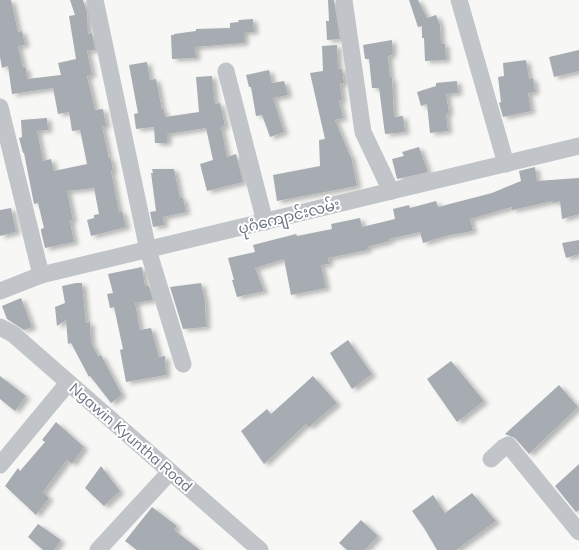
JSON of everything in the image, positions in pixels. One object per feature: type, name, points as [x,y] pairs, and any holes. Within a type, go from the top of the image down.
[{"type":"street","points":[[95,0],[148,250],[182,364]]},
{"type":"street","points":[[344,0],[363,132],[391,191]]},
{"type":"street","points":[[459,0],[506,164]]},
{"type":"street","points":[[226,71],[265,222]]},
{"type":"street","points":[[0,107],[41,275]]},
{"type":"street","name":"ပုဂံကျောင်းလမ်း","points":[[0,291],[41,275],[579,146]]},
{"type":"street","name":"Ngawin Kyuntha Road","points":[[0,327],[13,334],[170,472],[252,547]]},
{"type":"street","points":[[0,465],[68,383]]},
{"type":"street","points":[[491,459],[504,446],[508,445],[579,532]]},
{"type":"street","points":[[98,550],[170,472]]},
{"type":"building","points":[[0,0],[11,0],[18,32],[22,31],[25,45],[18,46],[23,68],[26,68],[27,79],[61,75],[58,63],[76,59],[69,16],[75,15],[70,0],[83,0],[87,12],[88,34],[92,33],[95,50],[87,51],[92,75],[87,76],[95,110],[103,109],[106,126],[102,126],[109,159],[111,159],[113,171],[111,171],[119,212],[122,211],[126,227],[91,236],[87,220],[94,218],[94,215],[99,214],[94,188],[67,191],[73,220],[70,221],[74,242],[45,248],[41,231],[41,229],[44,228],[38,203],[34,204],[24,153],[19,138],[22,137],[21,120],[47,118],[48,130],[37,131],[43,161],[51,159],[54,171],[87,164],[80,130],[72,131],[69,112],[58,114],[53,88],[12,94],[8,66],[2,68],[0,57]]},
{"type":"building","points":[[328,0],[334,0],[340,39],[327,40],[326,21],[329,21]]},
{"type":"building","points":[[409,0],[418,0],[427,18],[436,15],[440,25],[441,44],[445,44],[446,60],[425,61],[422,26],[418,27]]},
{"type":"building","points":[[253,19],[254,32],[244,32],[244,43],[195,47],[196,58],[172,59],[171,35],[196,31],[196,29],[230,28],[230,23],[239,22],[238,20]]},
{"type":"building","points":[[392,40],[392,55],[388,56],[390,78],[392,78],[394,117],[403,116],[405,132],[385,134],[379,88],[372,88],[369,59],[365,59],[363,45]]},
{"type":"building","points":[[337,45],[338,69],[342,69],[344,83],[340,84],[342,100],[339,101],[343,118],[335,120],[351,156],[357,186],[277,201],[273,175],[320,166],[319,140],[325,139],[310,73],[323,71],[322,46]]},
{"type":"building","points":[[579,50],[579,71],[554,77],[549,57]]},
{"type":"building","points":[[526,60],[529,79],[533,78],[535,92],[528,93],[531,111],[503,117],[499,103],[501,102],[498,77],[504,76],[503,63]]},
{"type":"building","points":[[147,62],[150,80],[156,79],[162,110],[164,110],[165,117],[199,112],[196,77],[212,76],[215,104],[220,103],[225,126],[221,127],[227,157],[236,154],[243,182],[207,191],[200,164],[213,160],[206,128],[167,134],[167,143],[155,143],[154,127],[136,129],[134,114],[138,113],[129,65]]},
{"type":"building","points":[[269,70],[272,83],[284,81],[288,95],[273,98],[284,132],[270,137],[262,115],[256,116],[251,87],[249,87],[246,75]]},
{"type":"building","points":[[457,81],[458,93],[446,94],[449,113],[446,114],[448,131],[430,133],[427,104],[421,106],[417,92],[436,86],[436,83]]},
{"type":"building","points":[[419,147],[428,172],[397,179],[392,159],[404,156],[402,152]]},
{"type":"building","points":[[535,167],[537,181],[579,178],[579,214],[562,219],[560,201],[553,203],[553,201],[512,210],[512,207],[470,219],[473,231],[445,236],[423,243],[420,232],[389,239],[390,241],[367,247],[367,250],[328,258],[329,264],[321,265],[326,288],[291,295],[284,259],[255,268],[264,291],[237,297],[228,258],[255,252],[253,245],[296,234],[297,236],[332,229],[331,224],[360,218],[362,227],[395,219],[393,209],[409,205],[410,208],[436,201],[438,207],[492,193],[521,181],[519,171]]},
{"type":"building","points":[[152,169],[174,169],[180,198],[183,198],[186,212],[163,217],[164,225],[153,227],[150,212],[156,211],[151,173],[153,173]]},
{"type":"building","points":[[11,208],[16,232],[0,236],[0,210]]},
{"type":"building","points":[[579,240],[579,254],[566,258],[562,243]]},
{"type":"building","points":[[142,267],[145,286],[149,286],[153,300],[135,303],[140,330],[151,328],[159,357],[165,356],[166,375],[126,382],[120,350],[123,349],[114,307],[110,308],[107,294],[113,293],[108,274]]},
{"type":"building","points":[[82,283],[86,323],[90,322],[91,342],[98,356],[101,355],[122,395],[111,403],[90,376],[89,377],[71,343],[68,344],[66,320],[57,326],[55,307],[65,303],[62,286]]},
{"type":"building","points":[[201,283],[205,302],[206,327],[183,329],[170,287]]},
{"type":"building","points":[[21,298],[32,327],[24,330],[7,319],[2,306]]},
{"type":"building","points":[[348,340],[372,374],[352,389],[330,353]]},
{"type":"building","points":[[451,361],[484,401],[457,422],[427,379]]},
{"type":"building","points":[[0,376],[26,396],[15,411],[0,399]]},
{"type":"building","points":[[313,376],[337,403],[309,427],[306,424],[264,464],[241,431],[267,409],[271,414]]},
{"type":"building","points":[[559,385],[578,407],[529,454],[515,438],[505,434]]},
{"type":"building","points":[[56,422],[84,447],[72,464],[67,460],[43,492],[49,498],[36,515],[5,486],[18,468],[20,471],[45,442],[42,440]]},
{"type":"building","points":[[579,464],[579,510],[576,512],[555,486]]},
{"type":"building","points":[[101,466],[120,491],[104,506],[85,488]]},
{"type":"building","points":[[472,493],[496,521],[456,550],[437,550],[412,511],[433,495],[445,513]]},
{"type":"building","points":[[152,507],[177,526],[174,530],[200,550],[137,550],[125,541]]},
{"type":"building","points":[[361,520],[378,536],[365,550],[347,550],[339,543]]},
{"type":"building","points":[[38,524],[61,540],[54,550],[43,550],[28,537]]}]
